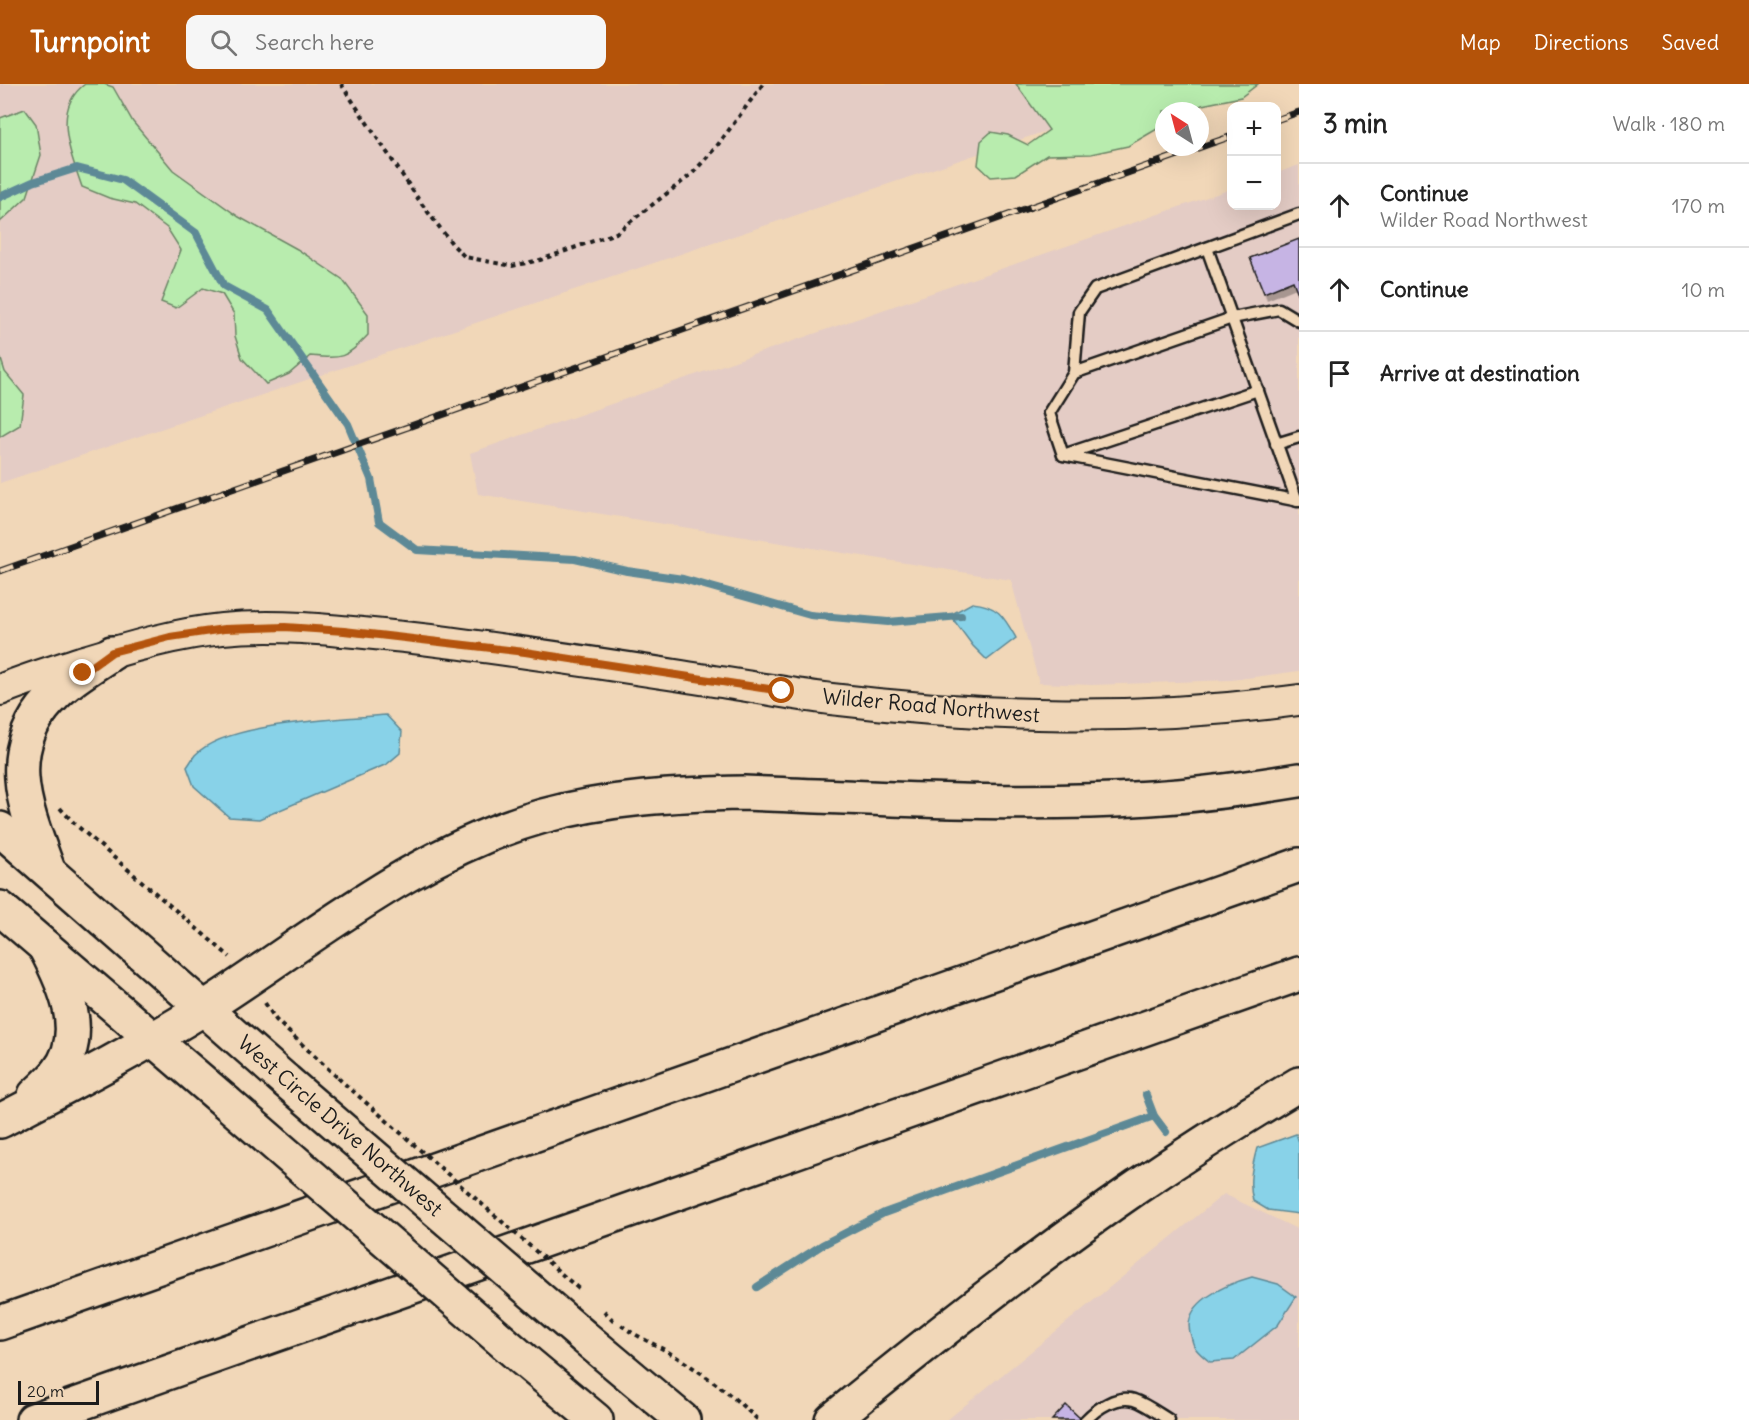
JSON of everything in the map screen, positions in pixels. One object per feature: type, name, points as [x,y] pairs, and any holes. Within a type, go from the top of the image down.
[{"type":"main road","points":[[48,872],[24,802],[21,764],[24,744],[37,714],[51,698],[112,652]]},
{"type":"main road","points":[[9,1116],[152,1039],[204,1008],[390,885],[449,852],[542,816],[579,808],[665,796],[701,794],[1020,802],[1140,799],[1299,780]]},
{"type":"main road","name":"West Circle Drive Northwest","points":[[0,829],[286,1081],[683,1420]]},
{"type":"main road","points":[[0,1323],[1299,865]]},
{"type":"main road","points":[[0,908],[596,1420]]},
{"type":"main road","points":[[9,1116],[57,1073],[69,1053],[72,1041],[73,1027],[69,1002],[45,947]]},
{"type":"main road","points":[[33,1420],[1299,974]]},
{"type":"main road","points":[[842,1414],[993,1293],[1137,1186],[1299,1084]]},
{"type":"street","name":"Wilder Road Northwest","points":[[0,690],[112,652],[170,637],[224,629],[285,627],[344,631],[515,651],[828,699],[945,711],[1057,716],[1122,715],[1235,707],[1299,699]]},
{"type":"lane","points":[[1063,455],[1048,413],[1074,373],[1079,312],[1095,289],[1299,214]]},
{"type":"lane","points":[[1206,248],[1298,501]]},
{"type":"lane","points":[[1074,373],[1232,318],[1279,309],[1299,321]]},
{"type":"lane","points":[[1063,455],[1258,390]]},
{"type":"lane","points":[[1276,444],[1299,437]]},
{"type":"lane","points":[[1063,455],[1298,501]]},
{"type":"lane","points":[[1086,1420],[1095,1410],[1112,1402],[1133,1400],[1169,1420]]},
{"type":"path","points":[[341,84],[421,203],[453,245],[465,257],[512,267],[540,260],[616,233],[692,174],[717,146],[763,84]]},
{"type":"path","points":[[59,807],[76,825],[225,951],[248,979],[276,1020],[338,1078],[588,1297]]},
{"type":"path","points":[[596,1305],[636,1337],[671,1353],[717,1383],[758,1420]]},
{"type":"shaded area","points":[[0,84],[1016,84],[1049,130],[0,483]]},
{"type":"shaded area","points":[[1299,165],[1299,671],[1231,680],[1092,685],[1039,683],[1011,580],[478,494],[470,453],[1227,190],[1227,210],[1281,210],[1281,172]]},
{"type":"shaded area","points":[[1224,1194],[1299,1230],[1299,1420],[947,1420]]},
{"type":"green space","points":[[85,84],[104,84],[113,87],[133,122],[173,170],[239,217],[297,249],[342,279],[368,314],[368,335],[354,349],[342,356],[310,356],[289,374],[266,384],[242,358],[235,336],[234,314],[222,294],[203,288],[176,308],[161,302],[181,250],[167,228],[135,204],[109,198],[82,187],[69,147],[66,119],[75,94]]},
{"type":"green space","points":[[1016,84],[1258,84],[1241,97],[1209,104],[1155,102],[1155,130],[1128,146],[1091,154],[1047,155],[1016,175],[991,177],[978,165],[981,141],[991,132],[1008,135],[1028,145],[1049,130]]},
{"type":"green space","points":[[25,109],[36,124],[41,155],[27,197],[0,222],[0,118]]},
{"type":"green space","points":[[0,356],[5,372],[24,395],[20,425],[0,437]]},
{"type":"water","points":[[972,603],[994,609],[1008,624],[1016,638],[987,660],[973,646],[950,615]]},
{"type":"water","points":[[386,715],[402,732],[400,753],[387,764],[259,819],[229,817],[194,786],[187,767],[195,755],[210,744],[231,735],[285,724]]},
{"type":"water","points":[[1296,1134],[1299,1142],[1299,1214],[1268,1210],[1253,1201],[1251,1174],[1257,1148]]},
{"type":"water","points":[[1252,1277],[1278,1284],[1296,1297],[1278,1325],[1234,1360],[1210,1362],[1193,1345],[1189,1324],[1192,1314],[1198,1305],[1219,1290]]},
{"type":"building","points":[[1299,239],[1299,296],[1293,281],[1264,293],[1250,258]]},
{"type":"building","points":[[1066,1405],[1082,1420],[1052,1420]]},
{"type":"waterway","points":[[0,197],[33,182],[77,168],[123,180],[196,233],[224,286],[268,310],[348,424],[371,479],[379,522],[417,550],[575,559],[627,571],[683,579],[810,615],[888,622],[961,616]]},
{"type":"waterway","points":[[1146,1095],[1154,1116],[1166,1132]]},
{"type":"waterway","points":[[757,1287],[822,1245],[884,1213],[1154,1116]]},
{"type":"railway","points":[[1281,118],[1299,112]]},
{"type":"railway","points":[[0,571],[1227,138]]},
{"type":"route","points":[[83,673],[112,652],[134,645],[224,629],[285,627],[344,631],[525,652],[782,691]]}]
